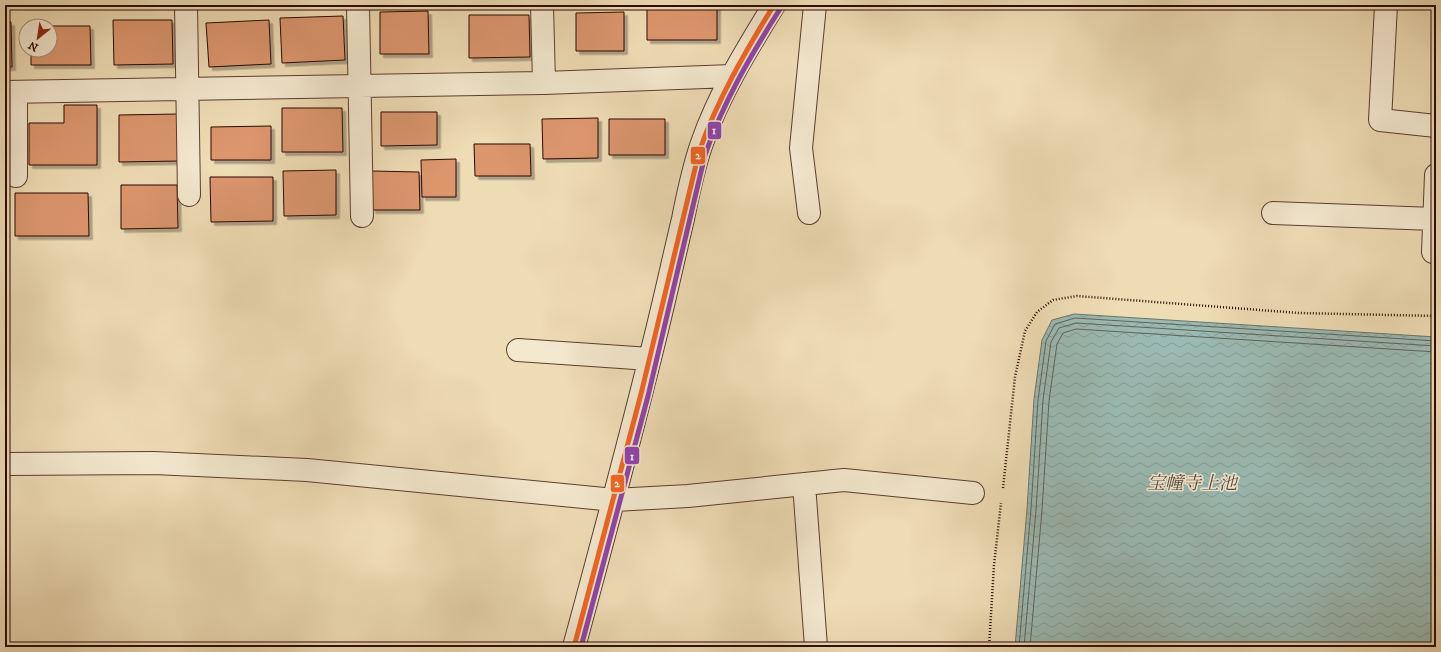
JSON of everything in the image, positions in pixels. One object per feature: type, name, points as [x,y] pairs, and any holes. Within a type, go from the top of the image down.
[{"type":"street","points":[[186,5],[189,195]]},
{"type":"street","points":[[358,5],[362,216]]},
{"type":"street","points":[[542,5],[544,82]]},
{"type":"street","points":[[574,647],[650,359],[688,196],[702,144],[720,100],[732,76],[774,5]]},
{"type":"street","points":[[809,213],[801,148],[815,5]]},
{"type":"street","points":[[1386,5],[1380,120],[1436,126]]},
{"type":"street","points":[[16,176],[10,92],[544,82],[732,76]]},
{"type":"street","points":[[1433,252],[1436,175]]},
{"type":"street","points":[[1273,213],[1434,219]]},
{"type":"street","points":[[518,350],[650,359]]},
{"type":"street","points":[[5,464],[154,463],[307,470],[614,500],[688,496],[844,480],[973,493]]},
{"type":"street","points":[[804,484],[816,647]]},
{"type":"path","points":[[1002,495],[1015,377],[1025,331],[1037,312],[1053,300],[1077,296],[1299,313],[1436,316]]},
{"type":"path","points":[[989,647],[994,565],[1001,503]]},
{"type":"water","name":"宝幢寺上池","points":[[1074,314],[1436,337],[1436,647],[1015,647],[1027,509],[1034,399],[1042,340],[1052,320]]},
{"type":"building","points":[[647,5],[717,5],[717,40],[647,40]]},
{"type":"building","points":[[428,11],[429,54],[380,54],[380,12]]},
{"type":"building","points":[[624,12],[624,51],[576,51],[576,13]]},
{"type":"building","points":[[469,15],[529,15],[530,57],[469,58]]},
{"type":"building","points":[[343,16],[345,60],[282,63],[280,18]]},
{"type":"building","points":[[113,20],[172,20],[173,64],[114,65]]},
{"type":"building","points":[[269,20],[271,64],[209,67],[206,23]]},
{"type":"building","points":[[5,22],[11,22],[12,67],[5,67]]},
{"type":"building","points":[[58,26],[90,26],[91,65],[31,65],[31,58],[58,58]]},
{"type":"building","points":[[64,105],[97,105],[97,165],[29,165],[29,123],[64,123]]},
{"type":"building","points":[[282,108],[342,108],[343,152],[282,152]]},
{"type":"building","points":[[381,112],[437,112],[437,145],[381,146]]},
{"type":"building","points":[[178,114],[179,161],[119,162],[119,115]]},
{"type":"building","points":[[598,118],[598,158],[543,159],[542,119]]},
{"type":"building","points":[[609,119],[665,119],[665,155],[609,155]]},
{"type":"building","points":[[271,126],[271,160],[211,160],[211,127]]},
{"type":"building","points":[[474,144],[530,144],[531,176],[475,176]]},
{"type":"building","points":[[456,159],[456,197],[422,197],[421,160]]},
{"type":"building","points":[[336,170],[336,215],[284,216],[283,171]]},
{"type":"building","points":[[372,171],[419,172],[420,210],[372,210]]},
{"type":"building","points":[[210,177],[273,177],[273,221],[211,222]]},
{"type":"building","points":[[121,185],[177,185],[178,228],[121,229]]},
{"type":"building","points":[[15,193],[88,193],[89,236],[15,236]]},
{"type":"transit line","name":"2","points":[[574,647],[641,394],[699,152],[714,114],[732,77],[774,5]]},
{"type":"transit line","name":"1","points":[[581,647],[648,396],[705,155],[720,116],[738,79],[780,9]]}]
